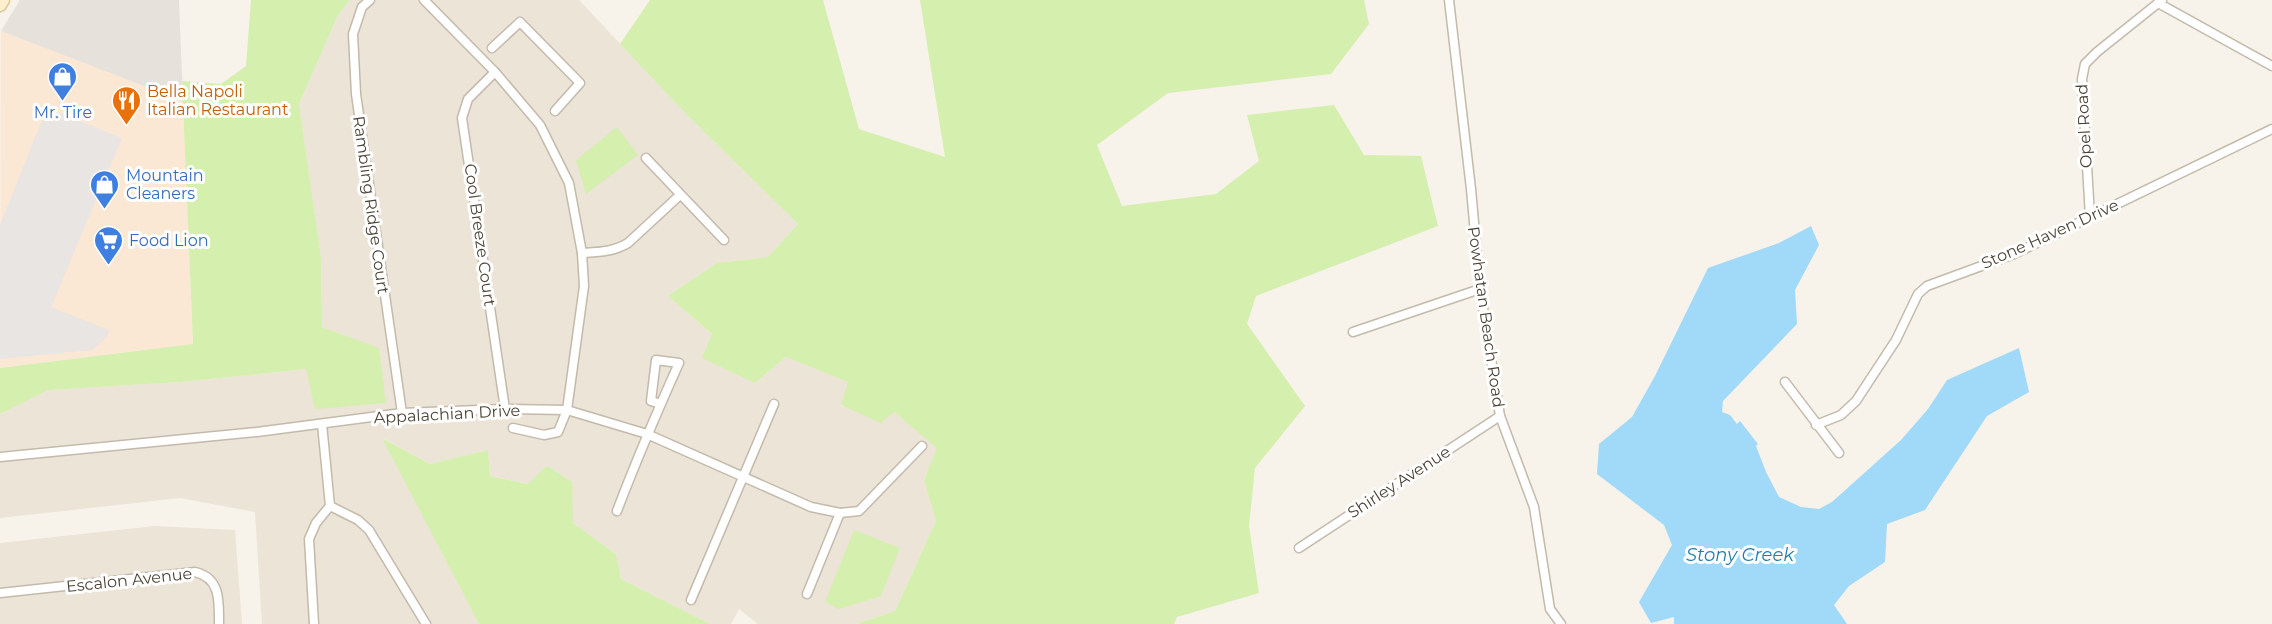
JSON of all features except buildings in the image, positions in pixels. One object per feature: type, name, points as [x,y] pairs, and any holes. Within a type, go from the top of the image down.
[{"type":"main road","points":[[0,5],[3,0]]},
{"type":"street","name":"Rambling Ridge Court","points":[[370,0],[362,7],[354,34],[356,94],[402,413]]},
{"type":"street","points":[[424,0],[495,72],[540,126],[569,183],[582,253],[584,286],[567,410],[558,432],[544,435],[513,428]]},
{"type":"street","name":"Powhatan Beach Road","points":[[1449,0],[1471,189],[1479,289],[1500,416],[1534,507],[1550,609],[1561,624]]},
{"type":"street","points":[[2160,2],[2272,66]]},
{"type":"street","name":"Opel Road","points":[[2090,217],[2081,94],[2082,70],[2097,52],[2160,2]]},
{"type":"street","points":[[492,48],[520,22],[580,83],[555,111]]},
{"type":"street","name":"Cool Breeze Court","points":[[495,72],[468,99],[462,118],[505,409]]},
{"type":"street","name":"Stone Haven Drive","points":[[1816,425],[1842,415],[1856,402],[1896,340],[1914,300],[1923,289],[1934,282],[2014,254],[2272,129]]},
{"type":"street","points":[[646,158],[724,240]]},
{"type":"street","points":[[582,253],[618,249],[628,243],[680,195]]},
{"type":"street","points":[[1353,332],[1479,289]]},
{"type":"street","points":[[617,510],[647,434],[661,404],[679,363],[656,360],[651,400],[661,404]]},
{"type":"street","points":[[1785,382],[1839,453]]},
{"type":"street","points":[[691,600],[774,404]]},
{"type":"street","name":"Appalachian Drive","points":[[0,457],[257,432],[402,413],[505,409],[567,410],[647,434],[811,507],[840,513]]},
{"type":"street","name":"Shirley Avenue","points":[[1299,548],[1500,416]]},
{"type":"street","points":[[315,624],[309,539],[316,523],[330,506],[322,424]]},
{"type":"street","points":[[807,594],[840,513],[858,511],[921,446]]},
{"type":"street","points":[[330,506],[358,520],[369,530],[426,624]]},
{"type":"street","name":"Escalon Avenue","points":[[0,593],[195,572],[205,574],[216,586],[219,624]]},
{"type":"shaded area","points":[[20,0],[179,0],[183,101],[1,31]]},
{"type":"shaded area","points":[[350,0],[579,0],[685,113],[798,224],[768,257],[717,263],[668,296],[712,334],[755,383],[786,357],[849,382],[841,406],[894,412],[938,448],[924,480],[936,521],[895,611],[856,624],[758,624],[739,609],[731,624],[710,624],[621,579],[616,554],[573,523],[529,484],[490,476],[488,450],[430,464],[383,438],[479,624],[262,624],[255,512],[180,498],[0,518],[0,414],[47,390],[181,382],[307,369],[379,349],[322,327],[321,257],[299,104],[338,15]]},
{"type":"shaded area","points":[[1,31],[183,101],[193,344],[0,368]]},
{"type":"shaded area","points":[[47,108],[122,138],[51,307],[109,330],[107,337],[92,350],[0,359],[0,225]]},
{"type":"shaded area","points":[[155,526],[235,530],[242,624],[0,624],[0,543]]},
{"type":"green space","points":[[251,0],[350,0],[338,15],[299,104],[321,257],[322,327],[379,348],[386,403],[315,409],[306,369],[181,382],[48,390],[0,414],[0,368],[193,344],[182,81],[221,84],[246,66]]},
{"type":"green space","points":[[650,0],[823,0],[859,129],[945,157],[920,0],[1364,0],[1369,24],[1331,74],[1168,93],[1097,145],[1122,206],[1216,194],[1259,161],[1247,115],[1334,105],[1364,155],[1421,156],[1438,226],[1256,296],[1247,324],[1305,406],[1255,468],[1249,526],[1259,593],[1177,617],[1174,624],[856,624],[895,611],[936,521],[924,480],[937,448],[894,412],[881,423],[841,405],[848,382],[786,357],[755,383],[702,358],[712,334],[668,296],[717,263],[768,257],[798,224],[685,113],[620,44]]},
{"type":"green space","points":[[617,127],[638,155],[586,194],[576,160]]},
{"type":"green space","points":[[382,438],[430,464],[488,450],[490,476],[528,484],[547,466],[572,482],[573,523],[616,554],[621,579],[710,624],[479,624]]},
{"type":"green space","points":[[854,530],[900,548],[881,596],[839,609],[825,602]]},
{"type":"water","name":"Stony Creek","points":[[1811,226],[1819,245],[1795,290],[1797,324],[1723,401],[1722,412],[1730,415],[1737,424],[1740,421],[1758,444],[1756,446],[1766,472],[1779,497],[1801,507],[1819,509],[1832,502],[1901,440],[1928,409],[1947,380],[2019,348],[2029,392],[1987,416],[1925,510],[1887,524],[1885,562],[1849,586],[1834,605],[1847,624],[1674,624],[1674,617],[1651,623],[1639,602],[1672,545],[1664,525],[1597,474],[1599,444],[1632,417],[1655,376],[1708,268],[1779,243]]},
{"type":"place","name":"Mr. Tire","points":[[63,102]]},
{"type":"place","name":"Bella Napoli Italian Restaurant","points":[[126,126]]},
{"type":"place","name":"Mountain Cleaners","points":[[105,210]]},
{"type":"place","name":"Food Lion","points":[[108,266]]}]
